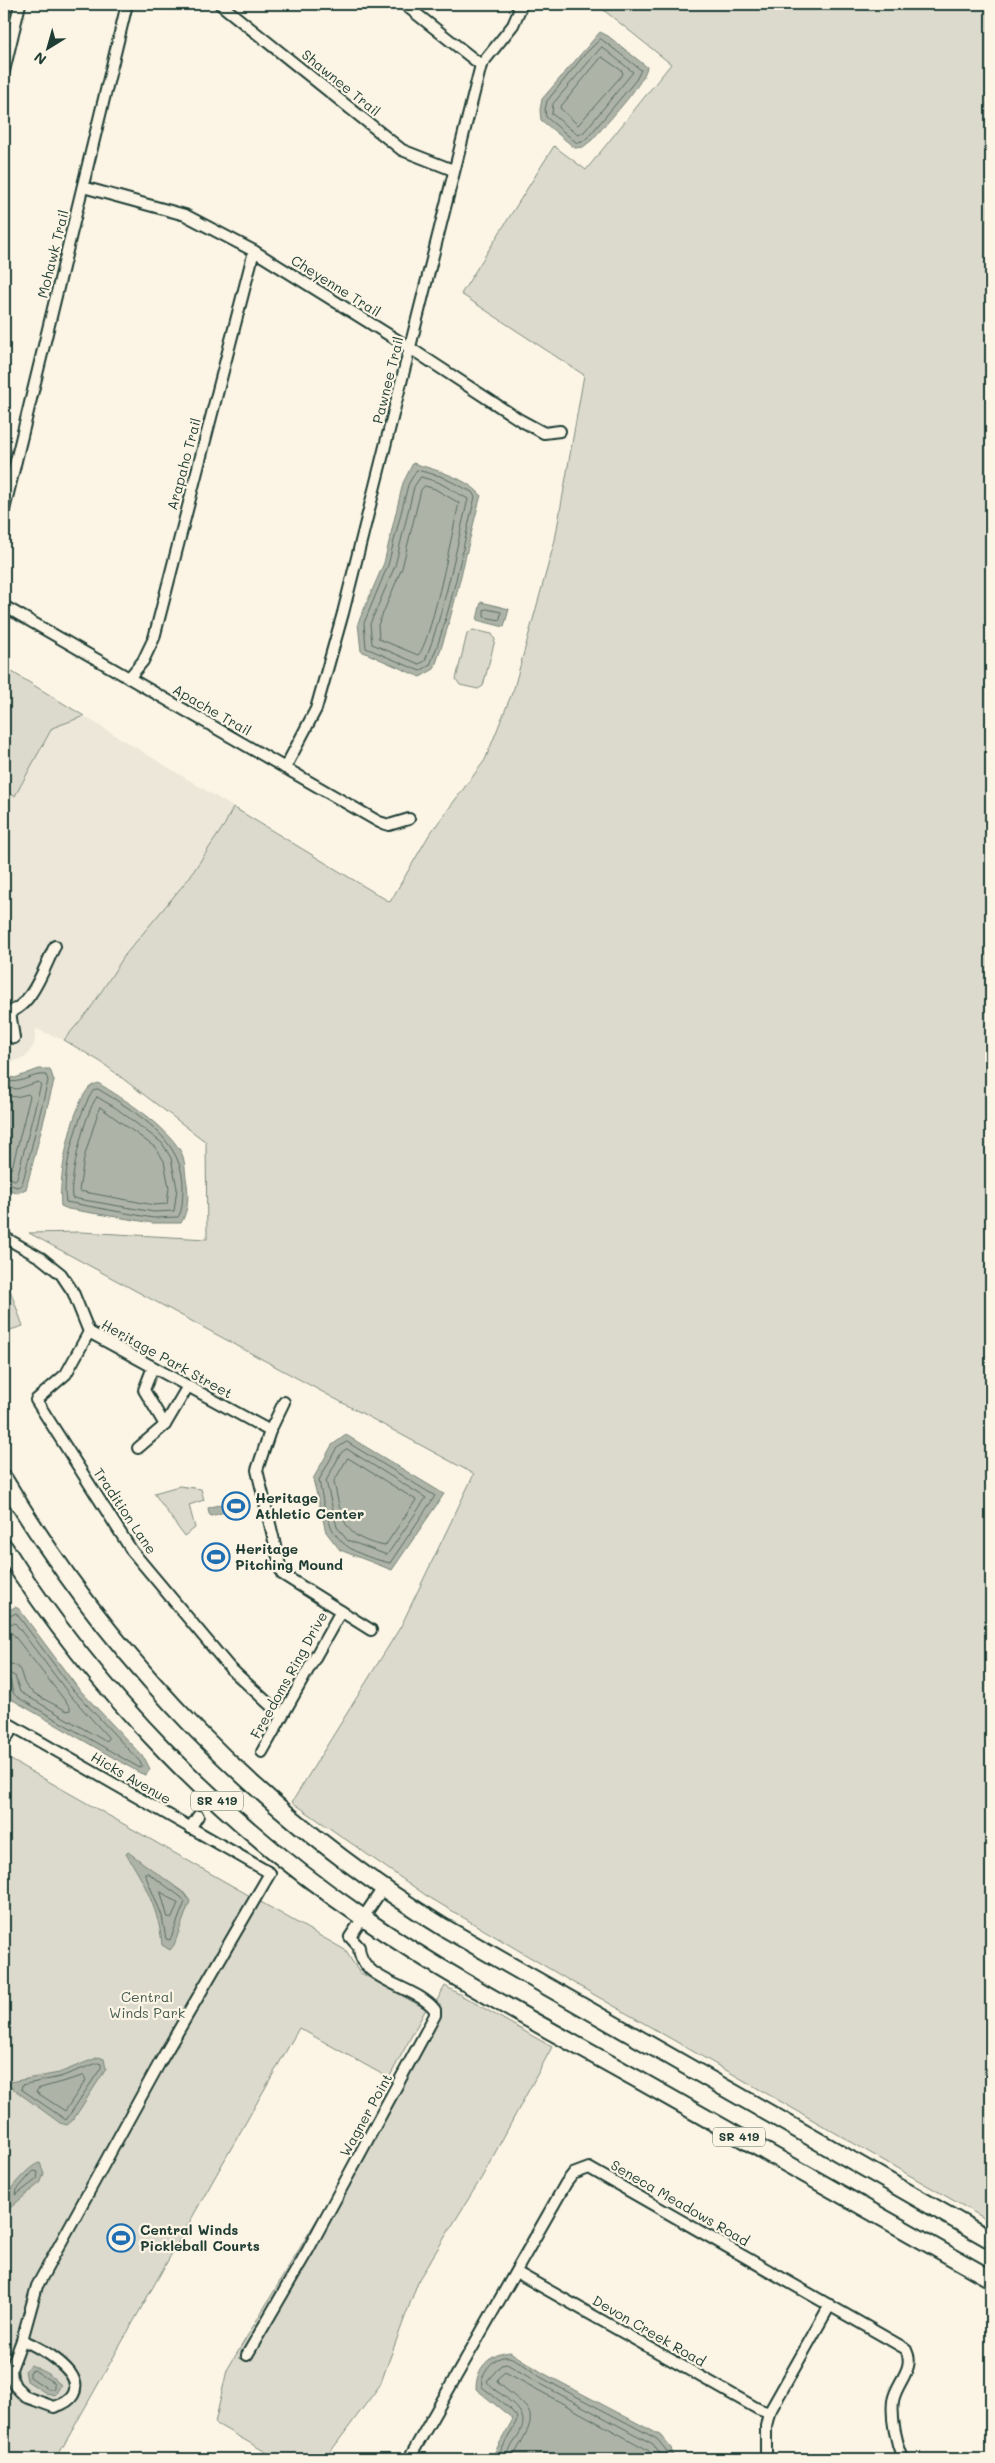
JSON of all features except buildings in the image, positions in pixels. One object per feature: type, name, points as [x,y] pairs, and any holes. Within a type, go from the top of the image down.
[{"type":"main road","name":"SR 419","points":[[4,1479],[39,1536],[86,1603],[163,1696],[217,1752],[312,1836],[383,1888],[481,1949],[991,2240]]},
{"type":"main road","name":"SR 419","points":[[4,1547],[33,1590],[83,1657],[167,1752],[258,1838],[363,1918],[487,1994],[991,2279]]},
{"type":"street","points":[[4,71],[20,4]]},
{"type":"street","name":"Mohawk Trail","points":[[4,510],[127,4]]},
{"type":"street","name":"Shawnee Trail","points":[[220,4],[402,150],[454,170]]},
{"type":"street","points":[[404,4],[480,65]]},
{"type":"street","name":"Pawnee Trail","points":[[285,768],[316,710],[410,348],[480,65],[513,25],[520,9],[516,4]]},
{"type":"street","name":"Cheyenne Trail","points":[[83,187],[185,215],[254,251],[536,429],[544,433],[560,431]]},
{"type":"street","name":"Arapaho Trail","points":[[129,678],[144,660],[154,638],[254,251]]},
{"type":"street","name":"Apache Trail","points":[[4,606],[379,822],[389,826],[409,819]]},
{"type":"street","points":[[14,1038],[7,1013],[19,1008],[30,995],[55,946]]},
{"type":"street","name":"Heritage Park Street","points":[[4,1237],[41,1258],[61,1274],[73,1292],[89,1332],[270,1431]]},
{"type":"street","name":"Tradition Lane","points":[[89,1332],[66,1374],[36,1400],[132,1551],[230,1668],[282,1716]]},
{"type":"street","points":[[152,1367],[144,1390],[165,1425]]},
{"type":"street","points":[[138,1448],[165,1425],[188,1386]]},
{"type":"street","points":[[284,1402],[270,1431],[257,1470],[282,1574],[371,1630]]},
{"type":"street","name":"Freedoms Ring Drive","points":[[262,1752],[340,1611]]},
{"type":"street","name":"Hicks Avenue","points":[[4,1721],[270,1873],[159,2064],[37,2286],[22,2340]]},
{"type":"street","points":[[4,1741],[14,1727]]},
{"type":"street","points":[[190,1828],[198,1816]]},
{"type":"street","points":[[363,1918],[383,1888]]},
{"type":"street","name":"Wagner Point","points":[[247,2355],[308,2250],[435,2015],[435,2010],[425,1999],[380,1977],[364,1965],[360,1957],[359,1947],[350,1937],[363,1918]]},
{"type":"street","name":"Seneca Meadows Road","points":[[409,2459],[566,2183],[573,2174],[589,2168],[898,2343],[908,2355],[906,2373],[893,2399],[892,2413],[903,2459]]},
{"type":"street","name":"Devon Creek Road","points":[[516,2272],[758,2409],[769,2412]]},
{"type":"street","points":[[766,2459],[766,2426],[769,2412],[830,2305]]},
{"type":"street","points":[[22,2340],[46,2354],[72,2373],[76,2382],[75,2389],[67,2402],[54,2407],[46,2406],[26,2397],[15,2386],[11,2369],[22,2340]]},
{"type":"shaded area","points":[[84,716],[233,807],[225,824],[189,878],[125,955],[89,1009],[64,1040],[36,1029],[34,1045],[25,1058],[11,1062],[4,1059],[4,792],[16,795],[52,728]]},
{"type":"green space","points":[[596,4],[991,4],[991,2222],[565,1978],[427,1896],[292,1802],[401,1626],[474,1474],[29,1233],[81,1232],[207,1239],[206,1142],[101,1062],[64,1040],[90,1009],[125,955],[189,878],[225,824],[233,807],[390,902],[429,835],[485,760],[514,688],[555,540],[584,375],[461,294],[554,146],[586,170],[671,64]]},
{"type":"green space","points":[[473,630],[492,634],[495,640],[483,686],[478,689],[460,685],[456,679],[467,634]]},
{"type":"green space","points":[[4,667],[84,716],[52,728],[15,796],[4,792]]},
{"type":"green space","points":[[4,1273],[23,1326],[4,1332]]},
{"type":"green space","points":[[179,1486],[201,1489],[204,1500],[189,1505],[195,1528],[184,1536],[154,1493]]},
{"type":"green space","name":"Heritage Pitching Mound","points":[[212,1547],[218,1548],[220,1567],[214,1567]]},
{"type":"green space","name":"Central Winds Park","points":[[4,1756],[345,1950],[359,1972],[426,2009],[389,2078],[299,2028],[56,2459],[4,2459]]},
{"type":"green space","points":[[445,1986],[552,2047],[482,2177],[419,2279],[380,2385],[325,2459],[278,2459],[215,2423],[227,2370],[341,2179],[239,2358],[248,2362],[312,2252],[435,2028],[440,2012],[436,2002]]},
{"type":"water","points":[[600,32],[608,36],[647,67],[632,94],[606,125],[583,147],[575,148],[541,120],[542,99]]},
{"type":"water","points":[[413,463],[440,471],[467,483],[481,495],[454,604],[434,669],[420,677],[361,651],[358,623],[384,563],[403,483]]},
{"type":"water","points":[[481,602],[509,609],[504,627],[477,620]]},
{"type":"water","points":[[39,1069],[50,1069],[54,1081],[26,1189],[17,1193],[4,1187],[4,1076],[15,1078]]},
{"type":"water","points":[[98,1083],[155,1122],[181,1152],[185,1165],[188,1195],[186,1213],[181,1223],[153,1223],[68,1209],[61,1206],[64,1163],[71,1128],[82,1099],[91,1086]]},
{"type":"water","points":[[346,1435],[444,1494],[392,1570],[340,1550],[326,1532],[313,1479],[332,1445]]},
{"type":"water","points":[[225,1503],[228,1511],[211,1516],[209,1514],[208,1508]]},
{"type":"water","points":[[15,1607],[19,1609],[77,1687],[145,1759],[150,1769],[146,1775],[11,1699],[4,1669],[3,1629],[7,1611]]},
{"type":"water","points":[[128,1852],[184,1893],[190,1901],[174,1945],[170,1950],[162,1945],[158,1921],[150,1898],[126,1854]]},
{"type":"water","points":[[99,2057],[104,2059],[106,2069],[73,2120],[67,2125],[60,2123],[8,2085],[10,2082],[59,2073]]},
{"type":"water","points":[[40,2163],[44,2173],[41,2182],[4,2213],[4,2201],[9,2191],[25,2173]]},
{"type":"water","points":[[510,2352],[543,2373],[660,2435],[671,2448],[674,2459],[491,2459],[513,2419],[476,2389],[478,2375],[485,2363],[490,2359]]},
{"type":"water","points":[[31,2365],[49,2374],[61,2385],[55,2395],[46,2393],[27,2381],[25,2370]]},
{"type":"place","name":"Heritage Athletic Center","points":[[236,1506]]},
{"type":"place","name":"Heritage Pitching Mound","points":[[216,1557]]},
{"type":"place","name":"Central Winds Pickleball Courts","points":[[121,2238]]}]
